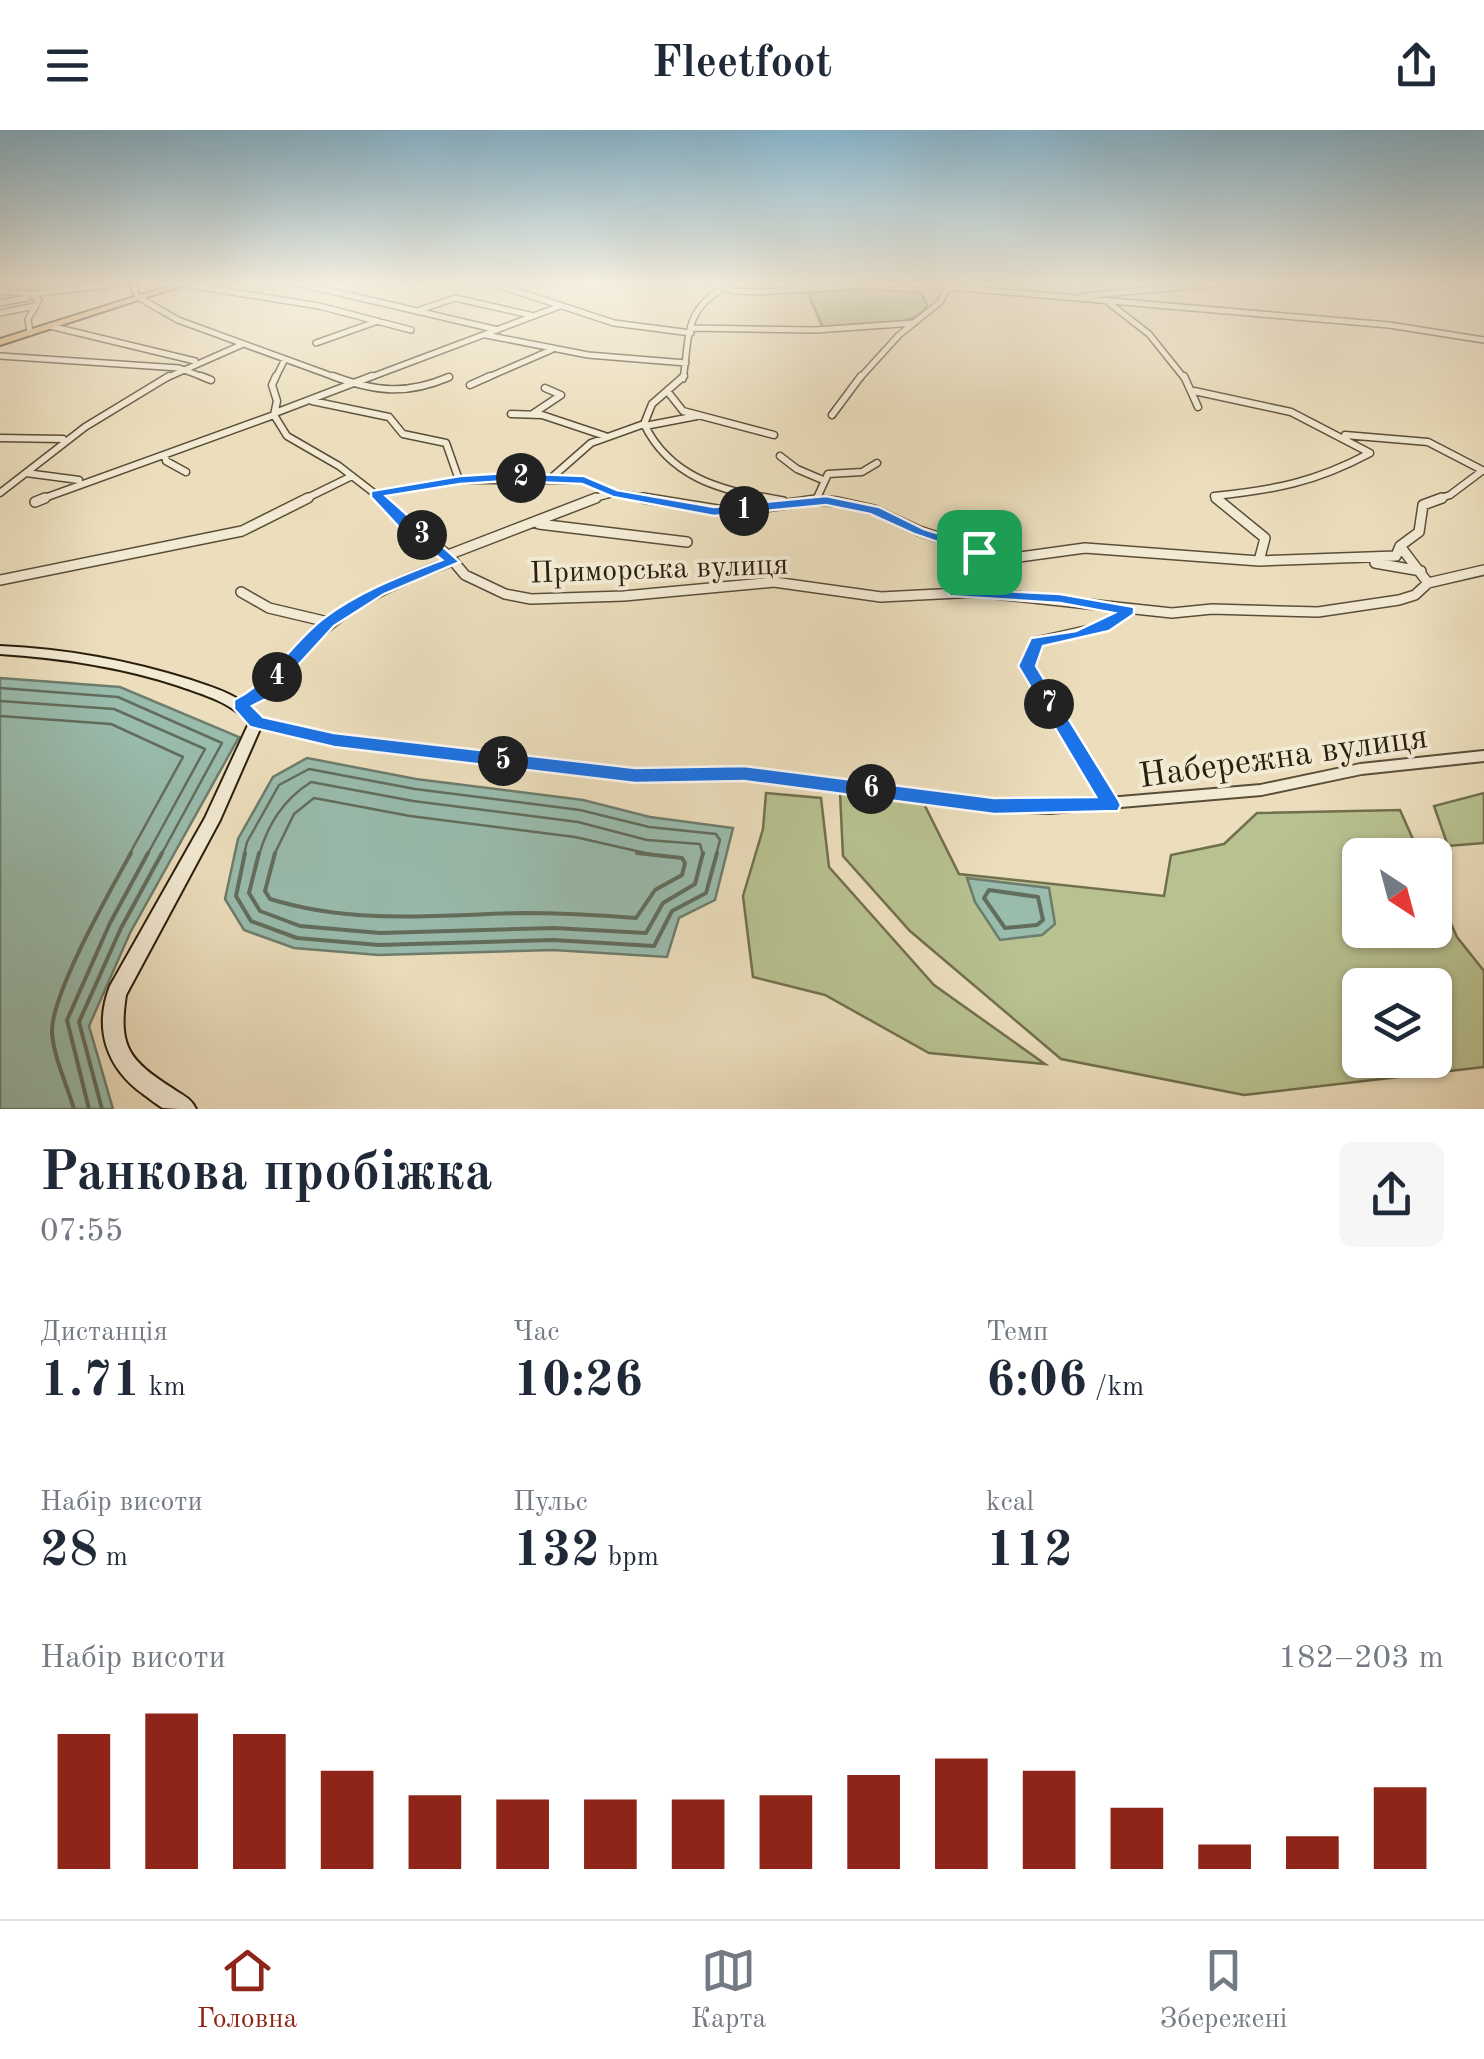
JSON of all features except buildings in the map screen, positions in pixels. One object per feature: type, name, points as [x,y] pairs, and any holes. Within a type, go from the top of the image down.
[{"type":"highway","points":[[0,342],[41,329]]},
{"type":"street","points":[[61,329],[195,361]]},
{"type":"street","points":[[200,329],[354,384],[416,390],[450,376]]},
{"type":"street","points":[[316,342],[355,329]]},
{"type":"street","points":[[407,329],[411,330]]},
{"type":"street","points":[[493,329],[498,330]]},
{"type":"street","points":[[36,502],[82,480],[165,455],[501,329]]},
{"type":"street","points":[[641,329],[834,329]]},
{"type":"street","points":[[832,414],[870,364],[908,329]]},
{"type":"street","points":[[1140,329],[1168,354],[1194,391],[1198,407]]},
{"type":"street","points":[[1412,329],[1484,340]]},
{"type":"street","points":[[691,330],[683,380],[652,404],[645,425],[657,450],[695,475],[730,490],[794,504]]},
{"type":"street","points":[[485,335],[588,356],[686,363]]},
{"type":"street","points":[[0,493],[64,439],[179,368],[241,345]]},
{"type":"street","points":[[470,385],[553,349]]},
{"type":"street","points":[[0,356],[179,368],[211,380]]},
{"type":"street","points":[[274,414],[278,401],[273,380],[285,358]]},
{"type":"street","points":[[534,413],[561,395],[544,388]]},
{"type":"street","points":[[1194,391],[1274,407],[1362,446],[1370,455],[1329,475],[1276,490],[1214,496],[1265,538],[1259,561]]},
{"type":"street","points":[[668,392],[678,408],[697,416],[774,436]]},
{"type":"street","points":[[312,401],[390,417],[403,434],[446,442],[460,480]]},
{"type":"street","points":[[511,414],[534,413],[605,436]]},
{"type":"street","name":"Приморська вулиця","points":[[274,414],[287,436],[376,494],[403,523],[478,584],[531,599],[624,596],[774,582],[881,597],[956,593],[1080,602],[1129,611],[1318,612],[1399,600],[1415,595],[1428,583],[1484,570]]},
{"type":"street","points":[[550,478],[605,436],[697,416]]},
{"type":"street","points":[[376,494],[460,480],[550,478],[588,481],[613,494],[714,512],[816,500],[874,510],[919,532],[1005,559],[1085,548],[1259,561],[1396,556],[1400,546],[1419,532],[1423,506],[1450,495],[1483,471],[1428,442],[1329,431]]},
{"type":"street","points":[[0,438],[64,439]]},
{"type":"street","points":[[165,455],[166,461],[186,472]]},
{"type":"street","points":[[780,456],[797,469],[823,480]]},
{"type":"street","points":[[816,500],[823,480],[833,471],[862,472],[877,463]]},
{"type":"street","points":[[24,472],[82,480]]},
{"type":"street","points":[[0,580],[242,531],[352,476]]},
{"type":"street","points":[[240,705],[261,694],[328,622],[378,591],[536,524],[571,504],[613,494]]},
{"type":"street","points":[[536,524],[687,542]]},
{"type":"street","points":[[1400,546],[1428,583]]},
{"type":"street","points":[[956,593],[979,552]]},
{"type":"street","points":[[1350,559],[1421,571]]},
{"type":"street","points":[[241,592],[269,608],[328,622]]},
{"type":"street","points":[[1080,602],[1107,622]]},
{"type":"street","points":[[1111,805],[1027,666],[1036,642],[1078,636],[1104,627],[1129,611]]},
{"type":"street","points":[[0,650],[107,660],[240,705],[256,722],[212,820],[117,993],[110,1021],[123,1063],[139,1079],[186,1109]]},
{"type":"street","name":"Набережна вулиця","points":[[256,722],[334,740],[635,776],[744,774],[994,806],[1111,805],[1262,790],[1361,769],[1484,756]]},
{"type":"green space","points":[[766,793],[821,798],[829,867],[934,985],[1045,1064],[929,1053],[825,995],[753,977],[743,896],[763,829]]},
{"type":"green space","points":[[840,793],[924,804],[959,874],[1164,896],[1171,855],[1224,844],[1257,813],[1400,810],[1412,838],[1342,838],[1342,948],[1452,948],[1452,926],[1484,971],[1484,1067],[1452,1071],[1452,968],[1342,968],[1342,1078],[1390,1078],[1244,1095],[1061,1059],[910,931],[843,856]]},
{"type":"green space","points":[[1484,793],[1484,843],[1452,846],[1452,838],[1445,838],[1434,806]]},
{"type":"water","points":[[0,678],[120,687],[239,737],[130,933],[89,1026],[113,1109],[0,1109]]},
{"type":"water","points":[[307,758],[416,779],[583,800],[650,817],[733,828],[715,900],[679,918],[667,957],[553,950],[379,955],[294,948],[244,930],[225,899],[238,839],[273,777]]},
{"type":"water","points":[[967,878],[1049,888],[1055,924],[1042,935],[1000,940],[975,902]]},
{"type":"route","points":[[507,477],[584,480],[613,494],[714,512],[826,500],[874,510],[919,532],[979,552],[956,593],[1060,599],[1129,611],[1104,627],[1078,636],[1036,642],[1027,666],[1111,805],[994,806],[744,774],[635,776],[334,740],[256,722],[240,705],[261,694],[328,622],[378,591],[452,562],[427,538],[403,523],[376,494],[460,480],[507,477]]}]
